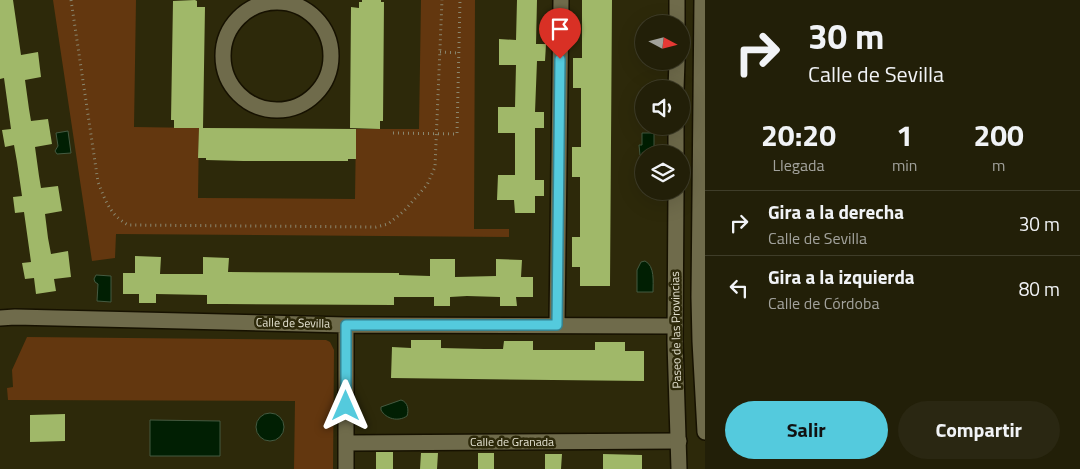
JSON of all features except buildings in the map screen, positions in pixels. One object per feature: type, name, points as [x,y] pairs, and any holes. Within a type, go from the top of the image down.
[{"type":"street","points":[[557,325],[561,0]]},
{"type":"street","points":[[677,0],[677,15]]},
{"type":"street","name":"Paseo de las Provincias","points":[[702,0],[699,297],[705,432]]},
{"type":"street","points":[[278,1],[293,4],[307,11],[321,23],[329,40],[332,58],[328,75],[318,91],[305,103],[288,110],[270,110],[252,105],[238,94],[228,79],[223,61],[224,43],[232,26],[244,13],[260,4],[278,1]]},
{"type":"street","name":"Paseo de las Provincias","points":[[676,200],[675,326],[679,441],[678,469]]},
{"type":"street","name":"Calle de Sevilla","points":[[0,318],[15,316],[346,325],[675,326]]},
{"type":"street","points":[[346,325],[346,469]]},
{"type":"street","name":"Calle de Granada","points":[[346,442],[679,441]]},
{"type":"path","points":[[70,0],[98,182],[107,206],[119,220],[128,225],[376,227],[388,224],[404,211],[427,185],[435,167],[442,0]]},
{"type":"path","points":[[393,133],[456,134],[460,0]]},
{"type":"path","points":[[440,52],[458,53]]},
{"type":"shaded area","points":[[53,0],[136,0],[134,127],[199,128],[198,198],[355,199],[356,129],[419,129],[421,0],[475,0],[474,229],[509,229],[509,237],[116,234],[115,258],[92,261]]},
{"type":"shaded area","points":[[68,131],[71,153],[57,154],[55,151],[58,146],[56,133]]},
{"type":"shaded area","points":[[642,135],[654,135],[654,145],[642,145]]},
{"type":"shaded area","points":[[645,261],[652,270],[653,292],[637,292],[637,270],[641,262]]},
{"type":"shaded area","points":[[96,275],[111,276],[111,302],[97,301],[98,284],[94,279]]},
{"type":"shaded area","points":[[27,337],[326,340],[330,342],[334,350],[333,469],[294,469],[295,401],[8,400],[7,388],[13,387],[12,370]]},
{"type":"shaded area","points":[[401,400],[407,404],[408,409],[407,416],[404,418],[396,419],[386,416],[381,410],[381,407]]},
{"type":"shaded area","points":[[270,413],[280,417],[284,427],[280,437],[270,441],[260,437],[256,427],[260,417]]},
{"type":"shaded area","points":[[150,420],[220,421],[220,456],[150,456]]},
{"type":"route","points":[[346,406],[346,325],[557,325],[560,59]]}]
